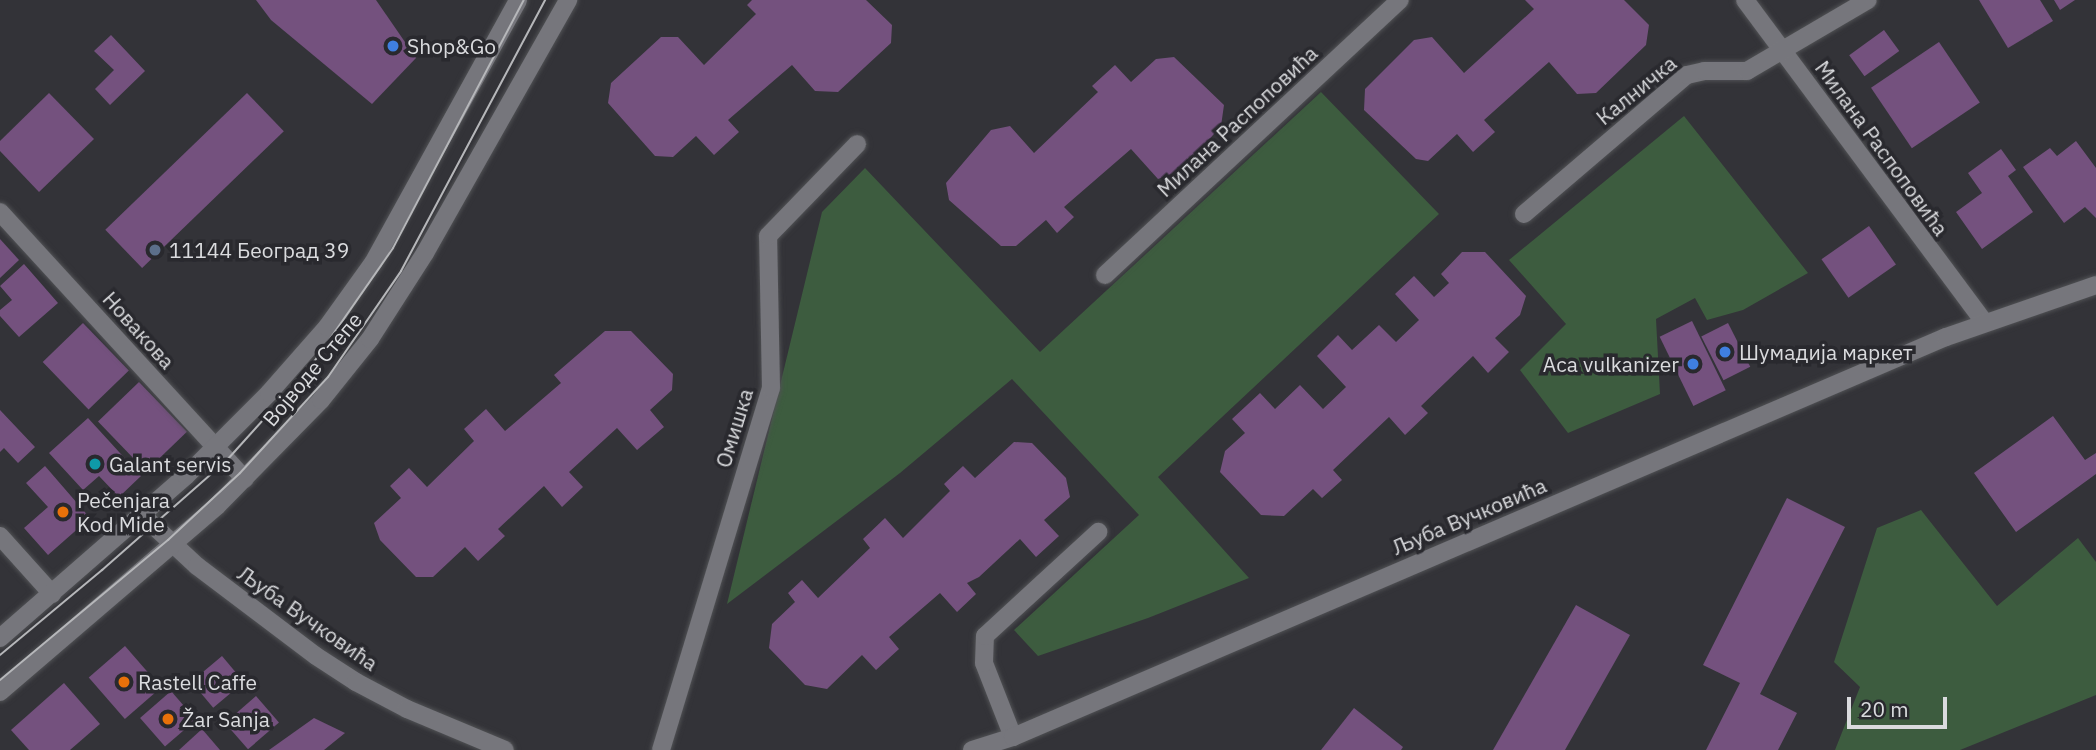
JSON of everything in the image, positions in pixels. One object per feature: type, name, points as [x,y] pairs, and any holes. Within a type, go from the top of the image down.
[{"type":"street","name":"Војводе Степе","points":[[0,638],[216,447],[299,361],[373,263],[518,0]]},
{"type":"street","name":"Војводе Степе","points":[[0,692],[173,545],[245,479],[321,400],[370,339],[425,253],[568,0]]},
{"type":"street","name":"Милана Распоповића","points":[[1105,275],[1400,0]]},
{"type":"street","name":"Милана Распоповића","points":[[1745,0],[1984,322]]},
{"type":"street","name":"Калничка","points":[[1524,214],[1687,75],[1704,71],[1747,71],[1868,0]]},
{"type":"street","name":"Омишка","points":[[661,750],[771,388],[768,236],[857,144]]},
{"type":"street","name":"Новакова","points":[[0,212],[245,479]]},
{"type":"street","name":"Љуба Вучковића","points":[[972,750],[1013,737],[1984,322],[2096,285]]},
{"type":"street","name":"Љуба Вучковића","points":[[141,514],[173,545],[260,617],[356,682],[407,709],[505,750]]},
{"type":"street","points":[[1013,737],[984,663],[985,636],[1098,532]]},
{"type":"street","points":[[0,536],[52,594]]},
{"type":"green space","points":[[1321,92],[1439,214],[1158,477],[1249,578],[1148,618],[1038,656],[1014,630],[1139,515],[1012,379],[900,473],[727,604],[822,212],[865,168],[1040,352]]},
{"type":"green space","points":[[1684,116],[1808,273],[1743,310],[1707,320],[1695,298],[1656,319],[1660,394],[1568,433],[1520,370],[1566,324],[1509,260]]},
{"type":"green space","points":[[1921,510],[1997,606],[2078,538],[2096,562],[2096,695],[1960,750],[1835,750],[1860,687],[1834,662],[1877,528]]},
{"type":"building","points":[[256,0],[376,0],[416,58],[372,104],[271,20]]},
{"type":"building","points":[[752,0],[866,0],[892,25],[891,43],[838,92],[815,91],[792,65],[728,120],[739,132],[714,155],[696,136],[673,157],[655,156],[608,103],[611,83],[661,37],[678,37],[704,65],[756,14],[747,5]]},
{"type":"building","points":[[1525,0],[1624,0],[1649,25],[1646,45],[1596,93],[1577,94],[1549,62],[1484,120],[1495,132],[1473,152],[1457,134],[1428,161],[1416,159],[1364,110],[1365,89],[1414,40],[1432,37],[1464,73],[1534,9]]},
{"type":"building","points":[[1979,0],[2040,0],[2053,21],[2008,48]]},
{"type":"building","points":[[2054,0],[2075,0],[2060,10]]},
{"type":"building","points":[[1884,30],[1899,51],[1864,76],[1849,55]]},
{"type":"building","points":[[111,35],[145,71],[110,105],[95,89],[114,70],[94,51]]},
{"type":"building","points":[[1939,42],[1980,103],[1912,148],[1871,88]]},
{"type":"building","points":[[1174,57],[1224,105],[1221,126],[1182,170],[1158,179],[1131,149],[1064,207],[1074,217],[1057,233],[1046,220],[1016,246],[1001,246],[949,200],[946,183],[991,130],[1010,126],[1034,153],[1098,92],[1092,86],[1115,65],[1131,82],[1156,59]]},
{"type":"building","points":[[49,93],[94,139],[39,192],[0,151],[0,141]]},
{"type":"building","points":[[247,93],[284,131],[142,268],[105,230]]},
{"type":"building","points":[[2076,141],[2096,168],[2096,218],[2085,207],[2064,223],[2023,167],[2050,148],[2057,156]]},
{"type":"building","points":[[2001,149],[2016,170],[2008,176],[2033,212],[1982,249],[1956,212],[1982,193],[1968,173]]},
{"type":"building","points":[[1869,226],[1896,265],[1848,298],[1821,259]]},
{"type":"building","points":[[0,239],[19,260],[0,278]]},
{"type":"building","points":[[1462,252],[1485,252],[1526,296],[1520,315],[1495,338],[1509,352],[1488,373],[1473,356],[1421,406],[1428,413],[1405,435],[1389,417],[1333,470],[1342,480],[1322,498],[1313,489],[1284,516],[1261,515],[1220,472],[1225,451],[1245,433],[1232,419],[1260,393],[1275,409],[1300,385],[1323,409],[1346,387],[1317,356],[1338,335],[1352,350],[1379,325],[1396,342],[1419,320],[1395,294],[1414,276],[1434,297],[1449,283],[1441,274]]},
{"type":"building","points":[[24,264],[58,303],[19,337],[0,316],[0,310],[12,300],[0,286]]},
{"type":"building","name":"Aca vulkanizer","points":[[1692,321],[1726,390],[1693,406],[1660,337]]},
{"type":"building","points":[[83,323],[129,370],[89,409],[43,362]]},
{"type":"building","name":"Шумадија маркет","points":[[1728,323],[1750,367],[1724,380],[1701,337]]},
{"type":"building","points":[[605,331],[631,331],[673,374],[672,390],[650,410],[664,427],[637,450],[617,428],[569,472],[583,487],[562,507],[544,486],[498,529],[505,536],[478,561],[465,547],[433,577],[416,577],[380,540],[374,523],[401,498],[390,486],[409,468],[427,487],[474,441],[464,429],[486,409],[505,431],[561,383],[554,375]]},
{"type":"building","points":[[139,382],[187,432],[146,471],[98,422]]},
{"type":"building","points":[[0,410],[35,447],[18,463],[4,448],[0,452]]},
{"type":"building","points":[[2053,416],[2085,460],[2096,453],[2096,474],[2016,532],[1974,473]]},
{"type":"building","name":"Galant servis","points":[[88,418],[141,476],[119,497],[99,476],[83,490],[49,453]]},
{"type":"building","points":[[1014,442],[1032,443],[1066,478],[1070,497],[1044,520],[1059,536],[1036,557],[1020,539],[979,577],[967,583],[976,594],[957,612],[940,593],[889,637],[899,649],[876,670],[862,655],[827,689],[805,685],[769,648],[772,624],[795,602],[788,593],[802,580],[818,598],[870,548],[863,539],[885,518],[903,538],[950,491],[944,484],[963,466],[975,478]]},
{"type":"building","name":"Pečenjara Kod Mide","points":[[45,466],[90,518],[48,555],[24,528],[48,507],[26,483]]},
{"type":"building","points":[[1787,498],[1845,527],[1760,694],[1797,713],[1778,750],[1706,750],[1740,683],[1703,665]]},
{"type":"building","points":[[1576,605],[1630,635],[1565,750],[1493,750]]},
{"type":"building","name":"Rastell Caffe","points":[[125,646],[161,688],[125,719],[89,677]]},
{"type":"building","points":[[222,656],[244,682],[213,708],[191,682]]},
{"type":"building","points":[[64,683],[100,724],[70,750],[29,750],[11,730]]},
{"type":"building","name":"Žar Sanja","points":[[171,691],[196,720],[165,747],[140,718]]},
{"type":"building","points":[[256,696],[279,722],[248,749],[225,723]]},
{"type":"building","points":[[1354,708],[1403,747],[1401,750],[1321,750]]},
{"type":"building","points":[[314,718],[345,733],[324,750],[269,750]]},
{"type":"building","points":[[202,729],[220,750],[179,750]]},
{"type":"tram line","points":[[0,655],[227,460],[309,369],[393,248],[524,0]]},
{"type":"tram line","points":[[0,680],[168,540],[240,473],[328,377],[401,271],[545,0]]},
{"type":"place","name":"Shop&Go","points":[[393,46]]},
{"type":"place","name":"11144 Београд 39","points":[[155,250]]},
{"type":"place","name":"Шумадија маркет","points":[[1725,352]]},
{"type":"place","name":"Aca vulkanizer","points":[[1693,364]]},
{"type":"place","name":"Galant servis","points":[[95,464]]},
{"type":"place","name":"Pečenjara Kod Mide","points":[[63,512]]},
{"type":"place","name":"Rastell Caffe","points":[[124,682]]},
{"type":"place","name":"Žar Sanja","points":[[168,719]]}]
